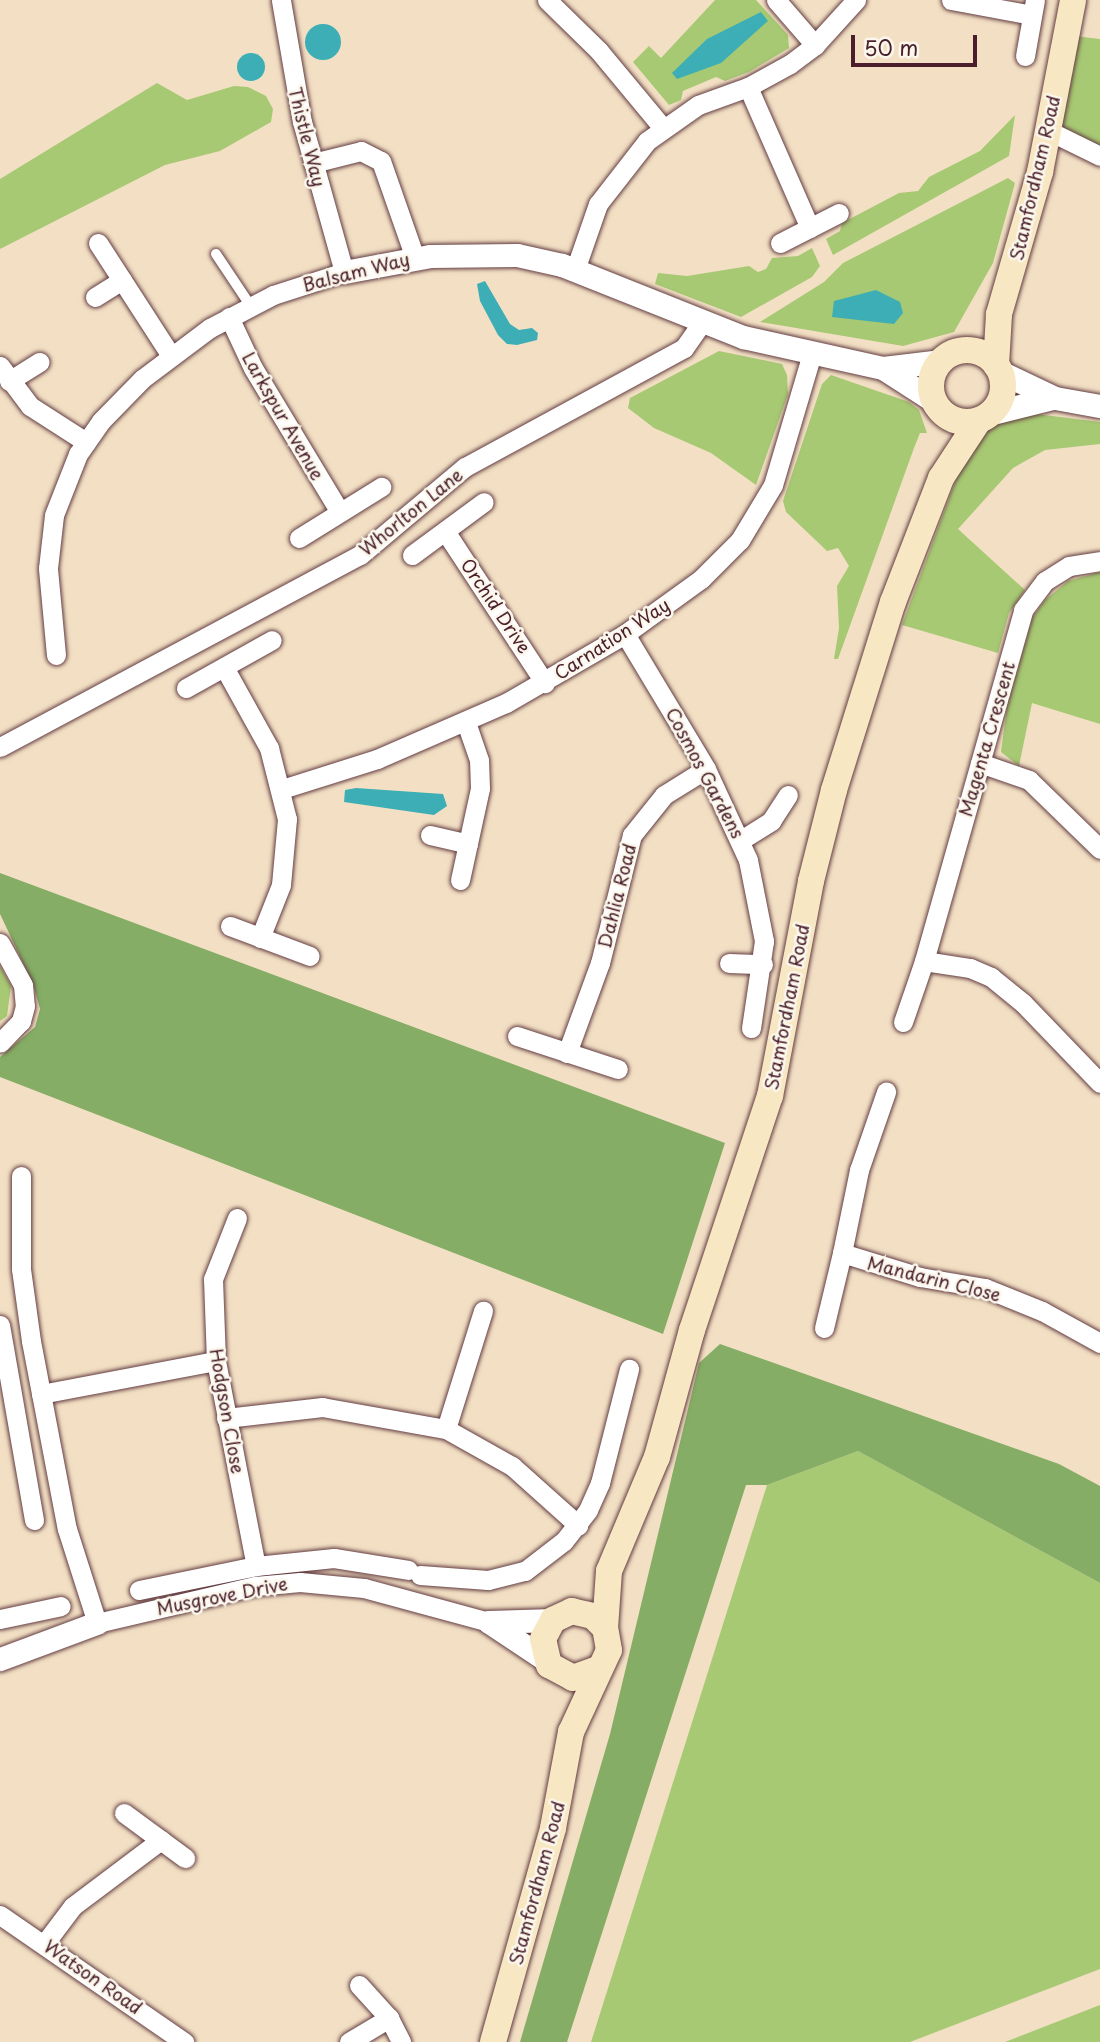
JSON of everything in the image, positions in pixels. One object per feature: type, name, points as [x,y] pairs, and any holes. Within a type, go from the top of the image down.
[{"type":"main road","name":"Stamfordham Road","points":[[998,368],[999,314],[1049,131],[1073,0]]},
{"type":"main road","points":[[951,356],[980,353],[998,368],[1002,395],[985,416],[959,422],[937,405],[932,379],[951,356],[999,314]]},
{"type":"main road","name":"Stamfordham Road","points":[[937,405],[942,478]]},
{"type":"main road","name":"Stamfordham Road","points":[[495,2039],[553,1828],[571,1732],[609,1650],[605,1628],[609,1571],[657,1457],[690,1338],[770,1096],[825,821],[893,602],[942,478],[985,416]]},
{"type":"main road","name":"Stamfordham Road","points":[[571,1732],[542,1639],[557,1616],[609,1571]]},
{"type":"main road","points":[[557,1616],[583,1611],[605,1628]]},
{"type":"main road","points":[[550,1664],[578,1678],[598,1669]]},
{"type":"street","name":"Thistle Way","points":[[281,0],[313,163],[344,272]]},
{"type":"street","points":[[547,0],[598,51],[662,127]]},
{"type":"street","points":[[776,0],[815,45]]},
{"type":"street","points":[[575,270],[607,189],[662,127],[698,105],[748,88],[815,45],[856,0]]},
{"type":"street","points":[[951,0],[1034,7],[1025,56]]},
{"type":"street","points":[[748,88],[810,228]]},
{"type":"street","points":[[1049,131],[1100,156]]},
{"type":"street","points":[[313,163],[361,151],[381,161],[415,258]]},
{"type":"street","points":[[780,243],[839,213]]},
{"type":"street","points":[[98,243],[171,356]]},
{"type":"street","name":"Balsam Way","points":[[56,655],[49,599],[49,542],[61,494],[86,442],[120,400],[171,356],[229,317],[250,305],[344,272],[415,258],[506,254],[575,270],[701,324],[812,353],[883,368],[951,356]]},
{"type":"street","points":[[95,298],[122,280]]},
{"type":"street","name":"Larkspur Avenue","points":[[229,317],[253,368],[340,512]]},
{"type":"street","name":"Whorlton Lane","points":[[0,747],[360,555],[465,467],[684,348],[701,324]]},
{"type":"street","name":"Carnation Way","points":[[282,789],[377,759],[466,723],[545,683],[625,634],[701,579],[751,524],[784,457],[812,353]]},
{"type":"street","points":[[39,362],[5,373],[41,415],[86,442]]},
{"type":"street","name":"Balsam Way","points":[[883,368],[937,405]]},
{"type":"street","points":[[998,368],[1055,397],[1100,406]]},
{"type":"street","points":[[985,416],[1055,397]]},
{"type":"street","points":[[299,538],[381,487]]},
{"type":"street","points":[[412,555],[484,502]]},
{"type":"street","name":"Orchid Drive","points":[[445,531],[545,683]]},
{"type":"street","name":"Magenta Crescent","points":[[903,1022],[924,961],[1023,610],[1045,581],[1069,566],[1100,561]]},
{"type":"street","name":"Cosmos Gardens","points":[[625,634],[706,769],[741,840],[757,892],[763,964],[751,1028]]},
{"type":"street","points":[[186,688],[272,640]]},
{"type":"street","points":[[225,667],[268,748],[282,789],[287,819],[285,864],[276,904],[260,938]]},
{"type":"street","points":[[460,880],[480,788],[478,760],[466,723]]},
{"type":"street","points":[[980,763],[1029,780],[1100,849]]},
{"type":"street","name":"Dahlia Road","points":[[567,1053],[600,963],[627,848],[638,822],[663,795],[706,769]]},
{"type":"street","points":[[741,840],[771,821],[788,795]]},
{"type":"street","points":[[429,835],[468,844]]},
{"type":"street","points":[[230,926],[310,956]]},
{"type":"street","points":[[0,943],[23,985],[25,1006],[21,1021],[0,1043]]},
{"type":"street","points":[[924,961],[946,961],[991,977],[1043,1022],[1100,1081]]},
{"type":"street","points":[[729,963],[763,964]]},
{"type":"street","points":[[517,1036],[618,1069]]},
{"type":"street","points":[[824,1328],[859,1170],[886,1093]]},
{"type":"street","points":[[21,1176],[21,1269],[31,1341],[67,1529],[96,1623]]},
{"type":"street","name":"Hodgson Close","points":[[237,1218],[214,1279],[216,1361],[256,1566]]},
{"type":"street","name":"Mandarin Close","points":[[842,1253],[920,1278],[985,1288],[1042,1311],[1100,1343]]},
{"type":"street","points":[[446,1429],[483,1311]]},
{"type":"street","points":[[0,1325],[34,1520]]},
{"type":"street","points":[[2,1346],[31,1341]]},
{"type":"street","points":[[41,1394],[216,1361]]},
{"type":"street","points":[[139,1590],[256,1566],[334,1558],[414,1573],[488,1580],[525,1571],[578,1525],[600,1483],[628,1369]]},
{"type":"street","points":[[226,1418],[322,1407],[446,1429],[513,1466],[578,1525]]},
{"type":"street","name":"Musgrove Drive","points":[[0,1659],[96,1623],[255,1586],[300,1582],[352,1586],[489,1622]]},
{"type":"street","points":[[0,1619],[61,1606]]},
{"type":"street","points":[[489,1622],[557,1616]]},
{"type":"street","points":[[489,1622],[550,1664]]},
{"type":"street","points":[[124,1813],[185,1858]]},
{"type":"street","points":[[45,1943],[72,1906],[161,1840]]},
{"type":"street","name":"Watson Road","points":[[0,1915],[45,1943],[160,2034],[184,2042]]},
{"type":"street","points":[[359,1986],[389,2018],[401,2042]]},
{"type":"street","points":[[349,2042],[389,2018]]},
{"type":"lane","points":[[216,254],[250,305]]},
{"type":"green space","points":[[715,0],[756,0],[788,35],[789,48],[749,72],[725,81],[716,77],[683,91],[681,100],[669,105],[633,62],[649,46],[661,58]]},
{"type":"green space","points":[[1074,36],[1100,39],[1100,150],[1069,135],[1060,124]]},
{"type":"green space","points":[[157,83],[187,100],[234,86],[248,87],[266,96],[273,109],[271,122],[220,151],[165,165],[0,249],[0,179]]},
{"type":"green space","points":[[1015,115],[1009,156],[833,255],[826,239],[840,231],[842,223],[899,193],[918,191],[929,177],[980,151]]},
{"type":"green space","points":[[1008,178],[1015,183],[993,263],[954,332],[903,346],[760,322],[824,282],[843,263]]},
{"type":"green space","points":[[812,248],[820,266],[812,277],[741,317],[655,284],[658,273],[687,276],[749,266],[758,272],[766,269],[772,258],[798,256]]},
{"type":"green space","points":[[719,351],[782,364],[787,375],[788,394],[756,485],[711,453],[654,428],[628,408],[630,398]]},
{"type":"green space","points":[[831,375],[909,402],[919,410],[927,433],[920,433],[914,448],[838,659],[834,659],[839,628],[837,586],[849,566],[838,548],[827,551],[786,512],[783,501],[822,384]]},
{"type":"green space","points":[[1036,414],[1100,422],[1100,444],[1045,450],[1013,468],[958,529],[1025,590],[1009,613],[998,653],[902,625],[960,469],[986,430],[1015,416]]},
{"type":"green space","points":[[1100,572],[1100,724],[1032,703],[1019,766],[1001,752],[1007,707],[1032,618],[1045,600],[1068,581]]},
{"type":"green space","points":[[0,873],[725,1143],[663,1334],[0,1077],[0,1057],[35,1027],[40,1009],[33,984],[0,914]]},
{"type":"green space","points":[[0,966],[11,986],[7,1016],[0,1021]]},
{"type":"green space","points":[[720,1344],[1059,1464],[1100,1486],[1100,1583],[858,1451],[767,1485],[746,1485],[567,2042],[520,2042],[610,1734],[699,1363]]},
{"type":"green space","points":[[858,1451],[1100,1583],[1100,1969],[910,2042],[591,2042],[767,1485]]},
{"type":"green space","points":[[1100,2005],[1100,2042],[1005,2042]]},
{"type":"water","points":[[761,12],[768,21],[721,63],[677,79],[672,73],[707,39]]},
{"type":"water","points":[[323,24],[336,29],[341,42],[336,55],[323,60],[310,55],[305,42],[310,29]]},
{"type":"water","points":[[251,53],[261,57],[265,67],[261,77],[251,81],[241,77],[237,67],[241,57]]},
{"type":"water","points":[[485,281],[510,324],[519,330],[532,328],[538,333],[537,340],[517,345],[507,344],[498,335],[480,301],[477,284]]},
{"type":"water","points":[[876,290],[900,302],[903,313],[894,324],[832,317],[834,301]]},
{"type":"water","points":[[356,788],[443,794],[447,806],[434,815],[344,802],[345,790]]}]
